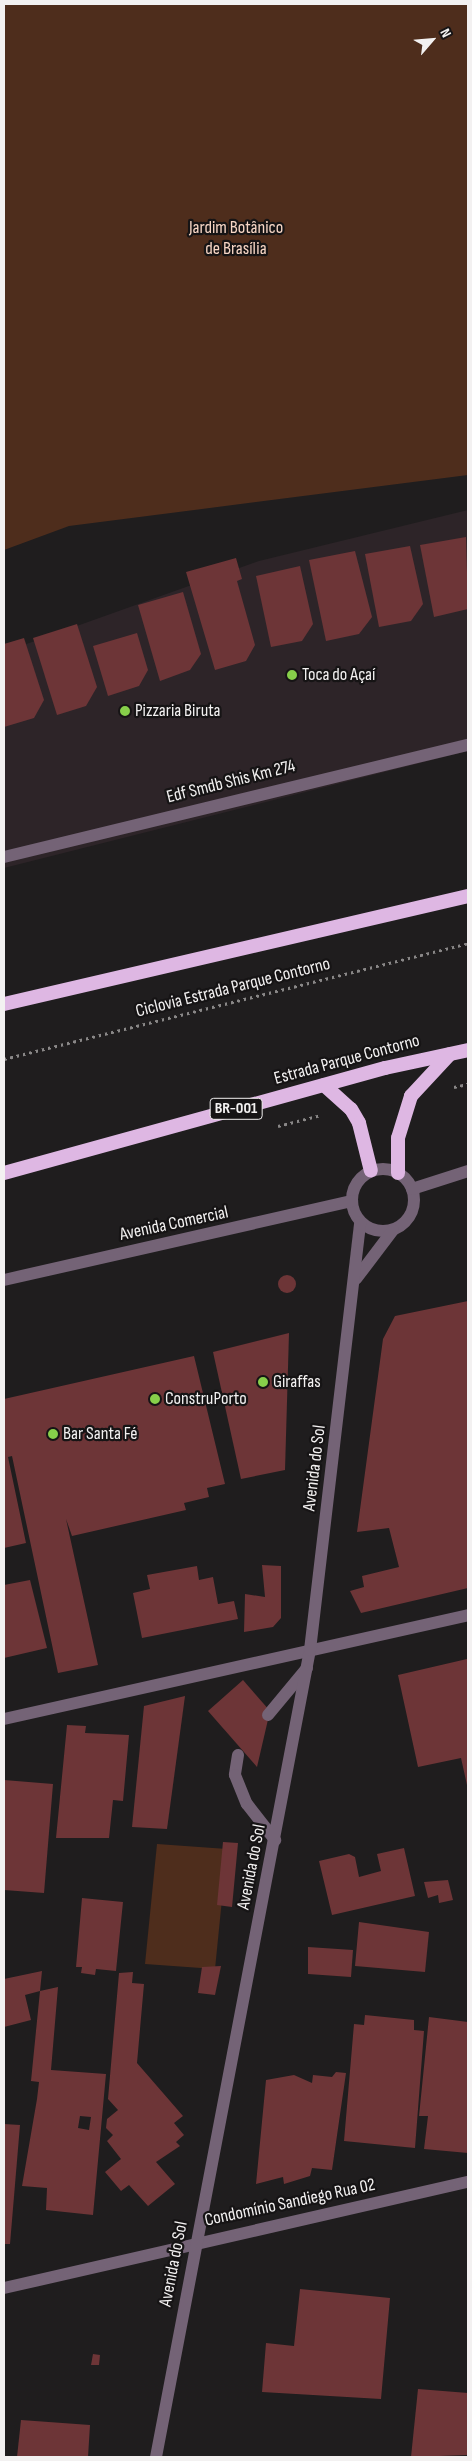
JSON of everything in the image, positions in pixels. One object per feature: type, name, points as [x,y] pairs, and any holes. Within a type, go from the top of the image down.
[{"type":"highway","points":[[4,1004],[468,896]]},
{"type":"highway","name":"Estrada Parque Contorno","points":[[4,1173],[324,1085],[468,1050]]},
{"type":"highway","points":[[398,1173],[398,1138],[411,1096],[452,1053]]},
{"type":"highway","points":[[324,1085],[351,1109],[366,1138],[372,1171]]},
{"type":"street","name":"Edf Smdb Shis Km 274","points":[[4,856],[468,745]]},
{"type":"street","points":[[356,1279],[413,1208],[412,1189],[398,1173],[372,1171],[357,1183],[352,1201],[360,1222],[376,1231],[394,1230]]},
{"type":"street","points":[[412,1189],[468,1171]]},
{"type":"street","name":"Avenida Comercial","points":[[4,1280],[352,1201]]},
{"type":"street","name":"Avenida do Sol","points":[[156,2457],[310,1650],[356,1279],[360,1222]]},
{"type":"street","points":[[4,1719],[468,1615]]},
{"type":"street","points":[[268,1715],[307,1668]]},
{"type":"street","points":[[238,1756],[235,1775],[247,1804],[275,1840]]},
{"type":"street","name":"Condomínio Sandiego Rua 02","points":[[4,2288],[196,2242],[468,2182]]},
{"type":"path","name":"Ciclovia Estrada Parque Contorno","points":[[4,1059],[468,943]]},
{"type":"path","points":[[411,1096],[468,1084]]},
{"type":"path","points":[[273,1127],[351,1109]]},
{"type":"shaded area","points":[[468,510],[468,751],[4,868],[4,652],[259,561]]},
{"type":"green space","name":"Jardim Botânico de Brasília","points":[[4,4],[468,4],[468,475],[69,526],[4,550]]},
{"type":"green space","points":[[157,1844],[227,1849],[215,1969],[145,1964]]},
{"type":"building","points":[[466,537],[468,609],[434,617],[420,545]]},
{"type":"building","points":[[410,546],[423,604],[411,621],[379,627],[365,554]]},
{"type":"building","points":[[355,551],[372,617],[359,634],[326,641],[309,560]]},
{"type":"building","points":[[236,558],[242,579],[237,581],[255,645],[246,661],[215,670],[186,572]]},
{"type":"building","points":[[300,566],[313,624],[302,641],[271,647],[256,576]]},
{"type":"building","points":[[183,592],[201,654],[190,670],[160,681],[138,605]]},
{"type":"building","points":[[77,624],[97,687],[86,706],[57,715],[33,638]]},
{"type":"building","points":[[137,633],[148,670],[139,686],[108,696],[93,646]]},
{"type":"building","points":[[24,638],[44,700],[34,718],[4,727],[4,644]]},
{"type":"building","points":[[287,1275],[293,1278],[296,1284],[293,1290],[287,1293],[281,1290],[278,1284],[281,1278]]},
{"type":"building","points":[[468,1301],[468,1588],[361,1613],[350,1591],[364,1587],[362,1576],[399,1567],[389,1528],[357,1532],[383,1339],[395,1316]]},
{"type":"building","points":[[289,1333],[285,1470],[241,1479],[213,1352]]},
{"type":"building","points":[[194,1356],[225,1484],[207,1488],[209,1497],[184,1503],[186,1510],[72,1536],[66,1519],[98,1665],[58,1673],[12,1456],[8,1457],[26,1543],[4,1548],[4,1399]]},
{"type":"building","points":[[262,1565],[281,1566],[281,1618],[273,1627],[244,1632],[245,1594],[265,1597]]},
{"type":"building","points":[[197,1566],[199,1580],[213,1577],[218,1604],[234,1601],[238,1619],[142,1638],[133,1593],[150,1589],[147,1575]]},
{"type":"building","points":[[30,1580],[47,1648],[4,1658],[4,1585]]},
{"type":"building","points":[[467,1659],[467,1785],[461,1758],[418,1767],[398,1675]]},
{"type":"building","points":[[243,1680],[270,1711],[257,1767],[208,1711]]},
{"type":"building","points":[[185,1696],[167,1829],[132,1827],[144,1706]]},
{"type":"building","points":[[67,1725],[86,1726],[85,1733],[129,1735],[123,1801],[113,1800],[109,1838],[56,1838]]},
{"type":"building","points":[[4,1780],[53,1784],[44,1893],[4,1890]]},
{"type":"building","points":[[223,1842],[238,1843],[232,1907],[217,1905]]},
{"type":"building","points":[[404,1848],[415,1896],[332,1915],[319,1861],[349,1854],[355,1857],[359,1877],[381,1871],[377,1854]]},
{"type":"building","points":[[448,1880],[453,1900],[439,1903],[438,1895],[428,1898],[424,1882]]},
{"type":"building","points":[[82,1898],[123,1902],[116,1971],[96,1969],[95,1975],[81,1973],[82,1967],[76,1967]]},
{"type":"building","points":[[359,1922],[429,1932],[425,1972],[355,1966]]},
{"type":"building","points":[[308,1947],[353,1950],[351,1977],[308,1974]]},
{"type":"building","points":[[221,1966],[215,1995],[198,1993],[202,1967]]},
{"type":"building","points":[[42,1971],[40,1991],[25,1995],[31,2020],[4,2027],[4,1979]]},
{"type":"building","points":[[133,1972],[132,1983],[144,1984],[137,2063],[183,2116],[174,2123],[184,2135],[176,2142],[180,2146],[156,2162],[175,2184],[148,2206],[129,2185],[121,2191],[105,2172],[121,2159],[107,2141],[113,2135],[106,2128],[107,2119],[118,2110],[108,2099],[119,1973]]},
{"type":"building","points":[[58,1987],[51,2070],[106,2074],[93,2215],[46,2210],[47,2188],[22,2186],[39,2082],[31,2081],[40,1991]],"holes":[[[80,2116],[91,2117],[89,2130],[78,2128]]]},
{"type":"building","points":[[365,2015],[414,2020],[414,2030],[424,2031],[415,2148],[344,2141],[354,2024],[364,2025]]},
{"type":"building","points":[[429,2017],[468,2022],[468,2153],[424,2149],[428,2116],[419,2116]]},
{"type":"building","points":[[336,2072],[346,2073],[332,2170],[312,2168],[310,2176],[284,2184],[283,2177],[256,2184],[266,2080],[294,2075],[312,2083],[313,2075],[332,2077]]},
{"type":"building","points":[[4,2124],[20,2125],[10,2244],[4,2244]]},
{"type":"building","points":[[300,2289],[390,2298],[381,2399],[262,2392],[266,2343],[294,2346]]},
{"type":"building","points":[[93,2354],[100,2355],[99,2365],[91,2365]]},
{"type":"building","points":[[418,2389],[468,2393],[468,2455],[411,2457]]},
{"type":"building","points":[[21,2420],[90,2425],[88,2457],[17,2457]]},
{"type":"place","name":"Toca do Açaí","points":[[292,675]]},
{"type":"place","name":"Pizzaria Biruta","points":[[125,711]]},
{"type":"place","name":"Giraffas","points":[[263,1382]]},
{"type":"place","name":"ConstruPorto","points":[[155,1399]]},
{"type":"place","name":"Bar Santa Fé","points":[[53,1434]]}]
